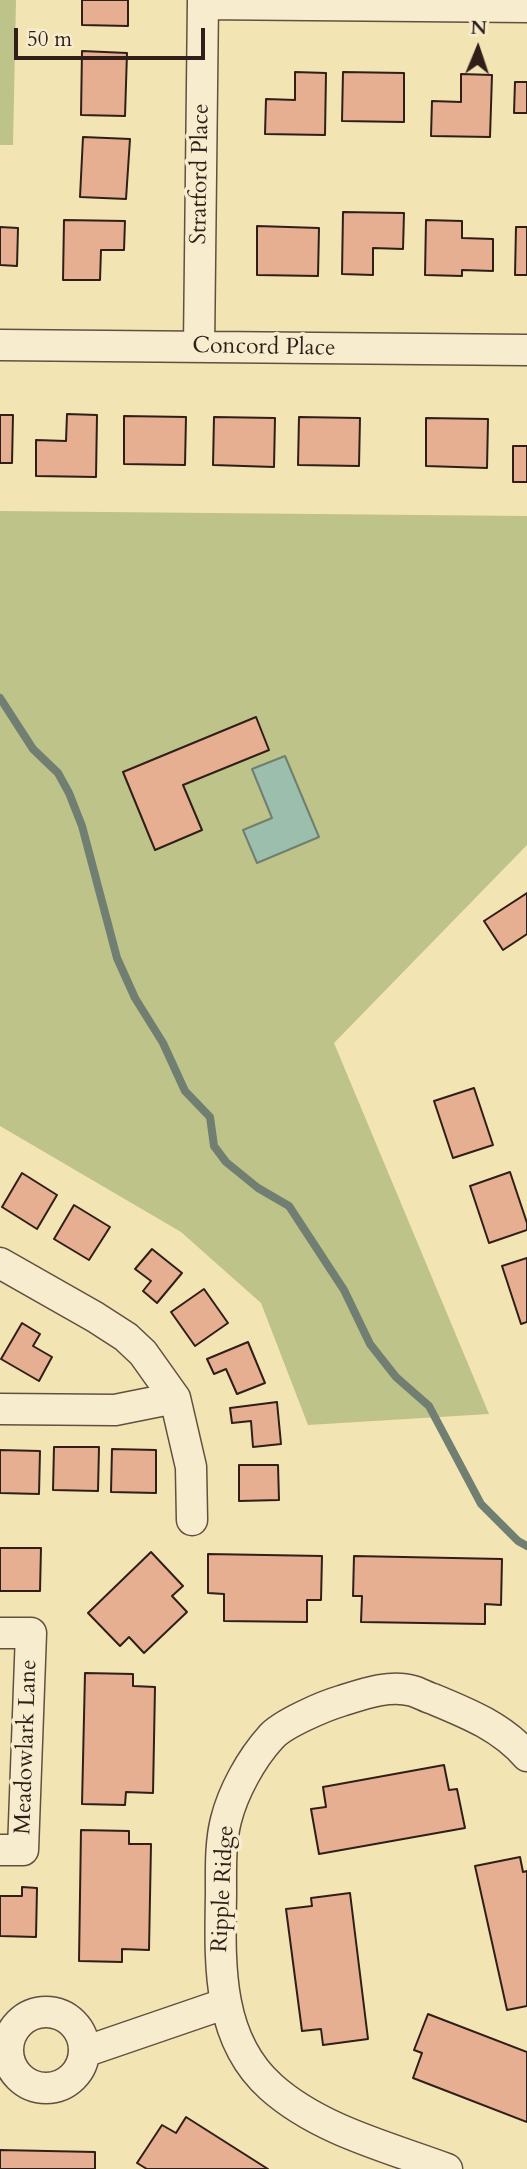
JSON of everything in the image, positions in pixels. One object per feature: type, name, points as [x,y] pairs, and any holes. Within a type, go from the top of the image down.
[{"type":"street","points":[[203,2],[527,7]]},
{"type":"street","name":"Stratford Place","points":[[199,347],[203,2]]},
{"type":"street","name":"Concord Place","points":[[0,345],[527,351]]},
{"type":"street","points":[[0,1263],[126,1338],[143,1353],[175,1398],[191,1467],[192,1520]]},
{"type":"street","points":[[0,1409],[115,1410],[175,1398]]},
{"type":"street","name":"Meadowlark Lane","points":[[0,1633],[31,1633],[11,1850]]},
{"type":"street","name":"Ripple Ridge","points":[[447,2169],[339,2129],[303,2110],[270,2086],[245,2056],[224,2004],[220,1969],[224,1824],[236,1788],[272,1735],[314,1711],[385,1689],[412,1690],[482,1720],[518,1745],[527,1756]]},
{"type":"street","points":[[84,2052],[224,2004]]},
{"type":"green space","points":[[0,0],[16,0],[13,145],[0,145]]},
{"type":"green space","points":[[0,511],[527,516],[527,845],[334,1043],[489,1414],[308,1425],[261,1303],[181,1232],[0,1126]]},
{"type":"shaded area","points":[[285,756],[319,837],[257,863],[243,830],[272,818],[252,769]]},
{"type":"building","points":[[82,0],[128,0],[128,26],[82,25]]},
{"type":"building","points":[[82,51],[127,53],[125,116],[81,115]]},
{"type":"building","points":[[295,72],[326,73],[325,135],[265,134],[266,99],[295,100]]},
{"type":"building","points":[[343,72],[404,73],[404,122],[342,121]]},
{"type":"building","points":[[461,74],[492,75],[490,137],[431,136],[432,101],[461,102]]},
{"type":"building","points":[[515,82],[527,82],[527,113],[514,113]]},
{"type":"building","points":[[83,137],[130,139],[126,199],[80,197]]},
{"type":"building","points":[[343,212],[404,213],[403,249],[373,248],[373,275],[342,274]]},
{"type":"building","points":[[64,220],[125,221],[124,250],[101,250],[100,280],[63,280]]},
{"type":"building","points":[[426,220],[462,221],[462,238],[493,239],[493,271],[462,270],[462,276],[425,275]]},
{"type":"building","points":[[257,226],[319,228],[318,276],[257,275]]},
{"type":"building","points":[[0,227],[18,228],[17,266],[0,265]]},
{"type":"building","points":[[516,227],[527,227],[527,275],[515,275]]},
{"type":"building","points":[[67,414],[97,415],[96,477],[36,476],[36,440],[66,441]]},
{"type":"building","points":[[0,415],[13,415],[12,463],[0,463]]},
{"type":"building","points":[[124,416],[186,417],[185,465],[124,464]]},
{"type":"building","points":[[214,417],[275,418],[274,467],[213,465]]},
{"type":"building","points":[[299,417],[360,418],[359,466],[298,465]]},
{"type":"building","points":[[426,418],[488,419],[487,468],[426,466]]},
{"type":"building","points":[[513,446],[527,446],[527,482],[513,482]]},
{"type":"building","points":[[256,717],[269,750],[183,785],[202,830],[155,850],[123,772]]},
{"type":"building","points":[[527,893],[527,934],[503,950],[484,921]]},
{"type":"building","points":[[474,1088],[493,1145],[453,1158],[434,1101]]},
{"type":"building","points":[[510,1172],[527,1230],[489,1243],[470,1186]]},
{"type":"building","points":[[22,1173],[57,1195],[37,1229],[2,1207]]},
{"type":"building","points":[[74,1205],[110,1227],[89,1260],[54,1239]]},
{"type":"building","points":[[152,1249],[182,1273],[157,1303],[143,1291],[151,1281],[135,1269]]},
{"type":"building","points":[[527,1258],[527,1322],[521,1324],[502,1266]]},
{"type":"building","points":[[204,1289],[228,1323],[195,1346],[171,1312]]},
{"type":"building","points":[[22,1323],[40,1334],[33,1346],[52,1357],[39,1381],[1,1359]]},
{"type":"building","points":[[248,1342],[265,1383],[237,1394],[226,1369],[214,1374],[207,1359]]},
{"type":"building","points":[[277,1402],[281,1444],[253,1447],[251,1421],[232,1423],[230,1408]]},
{"type":"building","points":[[54,1447],[99,1447],[98,1491],[53,1490]]},
{"type":"building","points":[[112,1449],[156,1450],[156,1493],[111,1492]]},
{"type":"building","points":[[0,1450],[40,1451],[39,1494],[0,1493]]},
{"type":"building","points":[[239,1465],[278,1465],[279,1500],[239,1501]]},
{"type":"building","points":[[0,1548],[41,1548],[40,1591],[0,1591]]},
{"type":"building","points":[[151,1552],[183,1586],[172,1596],[187,1612],[144,1653],[129,1637],[120,1646],[88,1613]]},
{"type":"building","points":[[208,1554],[322,1556],[321,1600],[307,1600],[307,1622],[224,1621],[224,1594],[208,1593]]},
{"type":"building","points":[[354,1556],[502,1559],[501,1605],[485,1604],[485,1624],[361,1622],[362,1596],[353,1596]]},
{"type":"building","points":[[85,1673],[133,1674],[133,1686],[155,1687],[153,1793],[126,1792],[125,1805],[82,1804]]},
{"type":"building","points":[[444,1765],[449,1790],[457,1789],[465,1828],[319,1854],[311,1809],[326,1807],[323,1787]]},
{"type":"building","points":[[81,1830],[129,1831],[129,1844],[151,1844],[149,1950],[122,1949],[122,1962],[79,1961]]},
{"type":"building","points":[[520,1857],[523,1872],[527,1871],[527,2006],[507,2010],[475,1866]]},
{"type":"building","points":[[22,1887],[37,1888],[36,1937],[0,1936],[0,1896],[22,1896]]},
{"type":"building","points":[[350,1893],[368,2039],[323,2045],[321,2029],[302,2031],[286,1909],[312,1906],[311,1898]]},
{"type":"building","points":[[428,2014],[527,2052],[527,2122],[413,2078],[422,2053],[414,2050]]},
{"type":"building","points":[[186,2117],[268,2169],[147,2169],[137,2163],[162,2125],[176,2133]]},
{"type":"building","points":[[0,2150],[95,2152],[95,2169],[0,2169]]},
{"type":"waterway","points":[[0,698],[33,749],[58,773],[69,793],[82,826],[117,958],[135,998],[163,1043],[185,1091],[210,1117],[214,1146],[226,1162],[258,1188],[289,1206],[344,1290],[370,1344],[396,1377],[429,1406],[481,1504],[518,1541],[527,1546]]}]
